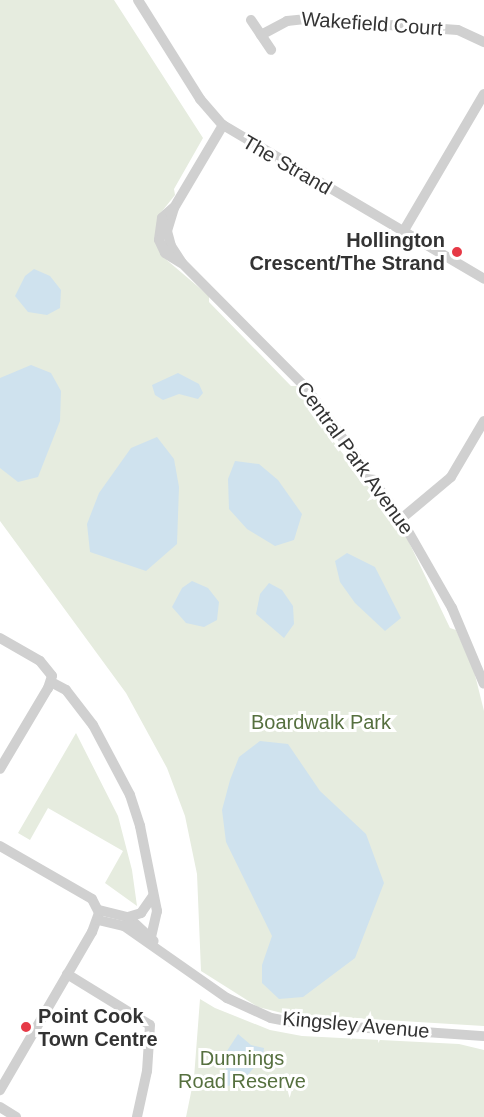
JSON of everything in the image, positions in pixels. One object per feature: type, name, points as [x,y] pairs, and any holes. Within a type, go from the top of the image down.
[{"type":"street","name":"The Strand","points":[[138,0],[200,99],[223,126],[484,279]]},
{"type":"street","name":"Wakefield Court","points":[[261,35],[298,18],[458,30],[484,42]]},
{"type":"street","points":[[251,20],[271,50]]},
{"type":"street","points":[[403,232],[484,94]]},
{"type":"street","name":"Central Park Avenue","points":[[223,126],[174,208],[162,218],[159,240],[165,253],[182,263],[299,380],[401,519],[452,608],[484,684]]},
{"type":"street","points":[[401,519],[451,477],[484,421]]},
{"type":"street","points":[[0,638],[39,661],[51,679],[66,690],[93,725],[130,795],[149,866],[157,917],[151,937]]},
{"type":"street","points":[[0,769],[51,679]]},
{"type":"street","points":[[0,846],[92,899],[98,915],[0,1090]]},
{"type":"street","points":[[128,917],[141,913],[153,896]]},
{"type":"street","name":"Kingsley Avenue","points":[[98,915],[128,917],[151,937],[157,947]]},
{"type":"street","name":"Kingsley Avenue","points":[[98,915],[119,924],[157,947],[227,998],[271,1018],[296,1023],[484,1036]]},
{"type":"street","points":[[67,974],[150,1025],[147,1071],[137,1117]]},
{"type":"street","name":"Kingsley Avenue","points":[[466,1033],[484,1029]]},
{"type":"street","points":[[0,1107],[16,1117]]},
{"type":"green space","name":"Boardwalk Park","points":[[0,0],[114,0],[203,138],[174,189],[175,195],[159,215],[155,238],[162,256],[209,296],[209,302],[291,386],[297,386],[331,431],[330,437],[406,536],[450,628],[456,630],[474,671],[484,711],[484,1026],[286,1014],[258,1007],[201,971],[197,874],[185,816],[167,768],[126,693],[0,521]]},
{"type":"green space","points":[[76,733],[118,816],[132,870],[137,906],[105,883],[123,851],[48,808],[30,840],[18,833]]},
{"type":"green space","name":"Dunnings Road Reserve","points":[[200,999],[215,1008],[270,1030],[302,1036],[459,1044],[484,1050],[484,1117],[186,1117],[194,1078]]},
{"type":"water","points":[[34,269],[50,276],[61,290],[60,308],[47,315],[28,312],[15,296],[25,276]]},
{"type":"water","points":[[31,365],[51,373],[61,391],[60,421],[38,477],[18,482],[0,468],[0,378]]},
{"type":"water","points":[[178,373],[199,384],[203,393],[198,399],[179,394],[163,400],[155,395],[152,385]]},
{"type":"water","points":[[157,437],[174,459],[179,487],[177,544],[146,571],[90,552],[87,524],[99,493],[131,448]]},
{"type":"water","points":[[235,461],[259,464],[278,480],[302,514],[294,540],[275,546],[247,529],[229,509],[228,479]]},
{"type":"water","points":[[347,553],[375,567],[401,618],[385,631],[355,603],[340,582],[335,561]]},
{"type":"water","points":[[192,581],[208,588],[219,602],[217,620],[204,627],[186,623],[172,607],[182,588]]},
{"type":"water","points":[[269,583],[282,590],[293,606],[294,624],[284,638],[256,614],[260,594]]},
{"type":"water","points":[[260,741],[288,744],[320,791],[366,834],[384,883],[355,958],[303,997],[279,999],[262,983],[262,965],[272,936],[226,842],[222,810],[230,780],[239,757]]},
{"type":"water","points":[[238,1034],[251,1045],[264,1048],[263,1057],[240,1084],[227,1086],[225,1054]]},
{"type":"place","name":"Hollington Crescent/The Strand","points":[[457,252]]},
{"type":"place","name":"Point Cook Town Centre","points":[[26,1027]]}]
